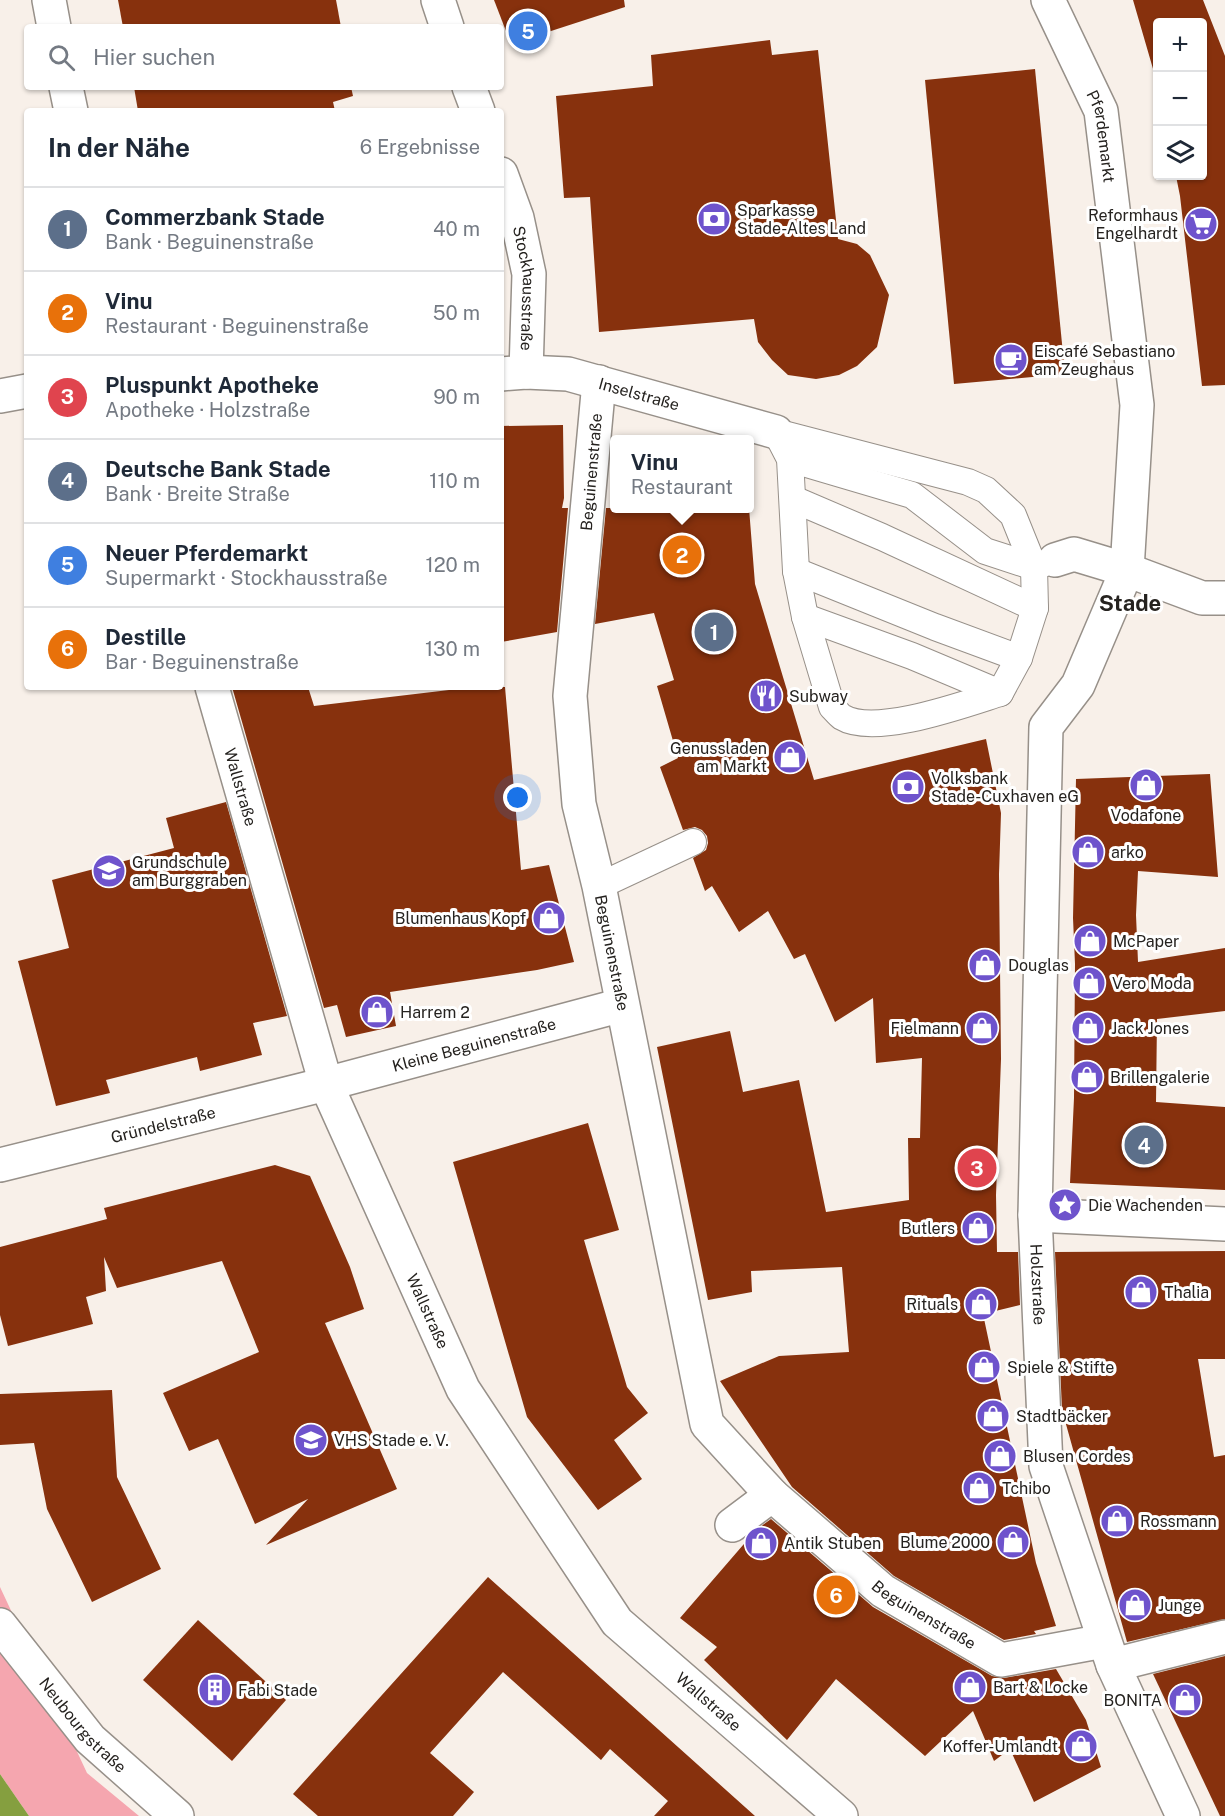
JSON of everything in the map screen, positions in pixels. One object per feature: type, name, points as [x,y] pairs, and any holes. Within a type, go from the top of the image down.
[{"type":"street","points":[[49,0],[53,24]]},
{"type":"street","points":[[438,0],[446,24]]},
{"type":"street","name":"Pferdemarkt","points":[[1046,727],[1078,686],[1127,570],[1137,405],[1101,111],[1048,0]]},
{"type":"street","points":[[67,90],[70,108]]},
{"type":"street","points":[[470,90],[477,108]]},
{"type":"street","name":"Stockhausstraße","points":[[504,182],[517,218],[529,274],[513,373]]},
{"type":"street","name":"Inselstraße","points":[[513,373],[568,374],[599,382],[754,435]]},
{"type":"street","name":"Beguinenstraße","points":[[599,382],[570,696],[579,804],[599,886],[707,1424],[772,1495],[883,1591],[1001,1660],[1108,1653],[1225,1637]]},
{"type":"street","points":[[0,396],[24,392]]},
{"type":"street","name":"Inselstraße","points":[[754,435],[783,445]]},
{"type":"street","points":[[1044,564],[1074,554],[1214,598]]},
{"type":"street","name":"Wallstraße","points":[[213,690],[326,1084],[463,1389],[617,1622],[841,1816]]},
{"type":"street","name":"Holzstraße","points":[[1046,727],[1035,1215],[1046,1466],[1108,1653],[1183,1816]]},
{"type":"street","name":"Kleine Beguinenstraße","points":[[326,1084],[622,1005]]},
{"type":"street","name":"Gründelstraße","points":[[0,1165],[326,1084]]},
{"type":"street","points":[[1035,1215],[1225,1224]]},
{"type":"street","points":[[732,1525],[772,1495]]},
{"type":"street","name":"Neubourgstraße","points":[[0,1624],[90,1739],[177,1816]]},
{"type":"lane","points":[[783,445],[968,482],[986,490],[1013,515],[1044,564],[1035,608],[1019,658],[1000,693],[926,715],[892,722],[862,723],[843,718],[832,707],[805,617],[796,571],[792,499],[783,445]]},
{"type":"lane","points":[[783,445],[912,495],[986,551],[1044,564]]},
{"type":"lane","points":[[792,499],[882,537],[1035,608]]},
{"type":"lane","points":[[796,571],[1019,658]]},
{"type":"lane","points":[[805,617],[912,656],[1000,693]]},
{"type":"lane","points":[[599,886],[693,842]]},
{"type":"shaded area","points":[[0,1587],[87,1773],[139,1816],[29,1816],[0,1774]]},
{"type":"shaded area","points":[[0,1774],[29,1816],[0,1816]]},
{"type":"building","points":[[118,0],[336,0],[340,24],[122,24]]},
{"type":"building","points":[[494,0],[624,0],[625,7],[511,44]]},
{"type":"building","points":[[1133,0],[1203,0],[1225,56],[1225,385],[1202,386],[1177,180],[1207,180],[1207,18],[1153,18],[1153,69]]},
{"type":"building","name":"Sparkasse Stade-Altes Land","points":[[770,40],[772,55],[818,50],[838,239],[857,244],[870,255],[889,295],[877,347],[857,366],[839,375],[816,379],[788,375],[772,360],[758,342],[754,319],[599,332],[590,197],[564,198],[556,96],[653,86],[651,55]]},
{"type":"building","points":[[1035,69],[1065,374],[954,384],[925,80]]},
{"type":"building","points":[[134,90],[352,90],[353,96],[333,102],[334,108],[138,108]]},
{"type":"building","points":[[563,425],[564,498],[562,508],[568,508],[557,632],[504,641],[504,426]]},
{"type":"building","points":[[606,508],[610,508],[610,513],[749,513],[755,584],[814,780],[986,739],[1001,813],[999,874],[1001,1059],[996,1195],[997,1252],[1018,1252],[1020,1305],[983,1314],[1036,1563],[1056,1626],[1034,1631],[1036,1634],[1004,1640],[894,1576],[792,1487],[720,1381],[779,1356],[849,1352],[842,1267],[751,1271],[752,1292],[708,1300],[657,1047],[730,1031],[743,1092],[799,1080],[826,1212],[909,1200],[908,1138],[920,1138],[922,1058],[876,1063],[873,998],[835,1022],[805,954],[794,959],[768,911],[739,932],[712,886],[705,891],[693,858],[706,850],[707,836],[695,827],[683,830],[660,767],[678,758],[657,686],[674,680],[654,613],[595,624]]},
{"type":"building","points":[[505,687],[521,870],[549,865],[574,962],[537,970],[390,992],[396,1026],[346,1037],[337,1005],[324,1008],[233,690],[309,690],[314,706],[449,690],[504,690]]},
{"type":"building","points":[[1210,774],[1218,877],[1138,871],[1136,915],[1138,962],[1225,948],[1225,1011],[1157,1019],[1156,1102],[1225,1107],[1225,1190],[1070,1183],[1074,1098],[1073,918],[1076,779]]},
{"type":"building","name":"Grundschule am Burggraben","points":[[226,802],[287,1016],[253,1023],[262,1055],[200,1071],[197,1057],[106,1080],[110,1093],[56,1106],[18,961],[69,948],[52,880],[174,848],[166,818]]},
{"type":"building","points":[[588,1123],[619,1230],[584,1240],[627,1387],[648,1413],[614,1440],[642,1479],[598,1510],[527,1417],[453,1162]]},
{"type":"building","points":[[275,1165],[310,1176],[350,1267],[364,1309],[325,1323],[397,1489],[266,1545],[308,1499],[255,1524],[218,1439],[189,1451],[163,1393],[259,1352],[222,1261],[117,1288],[104,1257],[106,1291],[86,1297],[93,1324],[8,1346],[0,1315],[0,1247],[107,1219],[104,1208]]},
{"type":"building","points":[[1225,1251],[1225,1359],[1198,1359],[1214,1457],[1225,1455],[1225,1619],[1127,1642],[1062,1410],[1055,1252]]},
{"type":"building","points":[[112,1390],[117,1477],[161,1569],[92,1602],[47,1509],[34,1443],[0,1445],[0,1394]]},
{"type":"building","points":[[771,1519],[873,1607],[992,1676],[1004,1678],[1056,1669],[1086,1720],[1101,1767],[1034,1802],[1010,1749],[994,1761],[973,1711],[925,1756],[836,1679],[787,1740],[704,1660],[717,1647],[680,1618],[756,1530]]},
{"type":"building","points":[[488,1577],[755,1816],[654,1816],[668,1801],[610,1749],[601,1760],[503,1672],[430,1753],[474,1792],[453,1816],[318,1816],[293,1794]]},
{"type":"building","name":"Fabi Stade","points":[[198,1620],[286,1700],[232,1761],[143,1680]]},
{"type":"building","points":[[1225,1656],[1225,1816],[1220,1816],[1153,1674]]},
{"type":"place","name":"Neuer Pferdemarkt","points":[[528,31]]},
{"type":"place","name":"Sparkasse Stade-Altes Land","points":[[714,219]]},
{"type":"place","name":"Reformhaus Engelhardt","points":[[1201,224]]},
{"type":"place","name":"Eiscafé Sebastiano am Zeughaus","points":[[1011,360]]},
{"type":"place","name":"Vinu","points":[[682,555]]},
{"type":"place","name":"Commerzbank Stade","points":[[714,632]]},
{"type":"place","name":"Subway","points":[[766,696]]},
{"type":"place","name":"Genussladen am Markt","points":[[790,757]]},
{"type":"place","name":"Vodafone","points":[[1146,785]]},
{"type":"place","name":"Volksbank Stade-Cuxhaven eG","points":[[908,787]]},
{"type":"place","name":"arko","points":[[1088,852]]},
{"type":"place","name":"Grundschule am Burggraben","points":[[109,871]]},
{"type":"place","name":"Blumenhaus Kopf","points":[[549,918]]},
{"type":"place","name":"McPaper","points":[[1090,941]]},
{"type":"place","name":"Douglas","points":[[985,965]]},
{"type":"place","name":"Vero Moda","points":[[1089,983]]},
{"type":"place","name":"Harrem 2","points":[[377,1012]]},
{"type":"place","name":"Fielmann","points":[[982,1028]]},
{"type":"place","name":"Jack Jones","points":[[1088,1028]]},
{"type":"place","name":"Brillengalerie","points":[[1087,1077]]},
{"type":"place","name":"Deutsche Bank Stade","points":[[1144,1145]]},
{"type":"place","name":"Pluspunkt Apotheke","points":[[977,1168]]},
{"type":"place","name":"Die Wachenden","points":[[1065,1205]]},
{"type":"place","name":"Butlers","points":[[978,1228]]},
{"type":"place","name":"Thalia","points":[[1141,1292]]},
{"type":"place","name":"Rituals","points":[[981,1304]]},
{"type":"place","name":"Spiele & Stifte","points":[[984,1367]]},
{"type":"place","name":"Stadtbäcker","points":[[993,1416]]},
{"type":"place","name":"VHS Stade e. V.","points":[[311,1440]]},
{"type":"place","name":"Blusen Cordes","points":[[1000,1456]]},
{"type":"place","name":"Tchibo","points":[[979,1488]]},
{"type":"place","name":"Rossmann","points":[[1117,1521]]},
{"type":"place","name":"Blume 2000","points":[[1013,1542]]},
{"type":"place","name":"Antik Stuben","points":[[761,1543]]},
{"type":"place","name":"Destille","points":[[836,1595]]},
{"type":"place","name":"Junge","points":[[1135,1605]]},
{"type":"place","name":"Bart & Locke","points":[[970,1687]]},
{"type":"place","name":"Fabi Stade","points":[[215,1690]]},
{"type":"place","name":"BONITA","points":[[1185,1700]]},
{"type":"place","name":"Koffer-Umlandt","points":[[1081,1746]]},
{"type":"district","name":"Stade","points":[[1130,603]]}]
